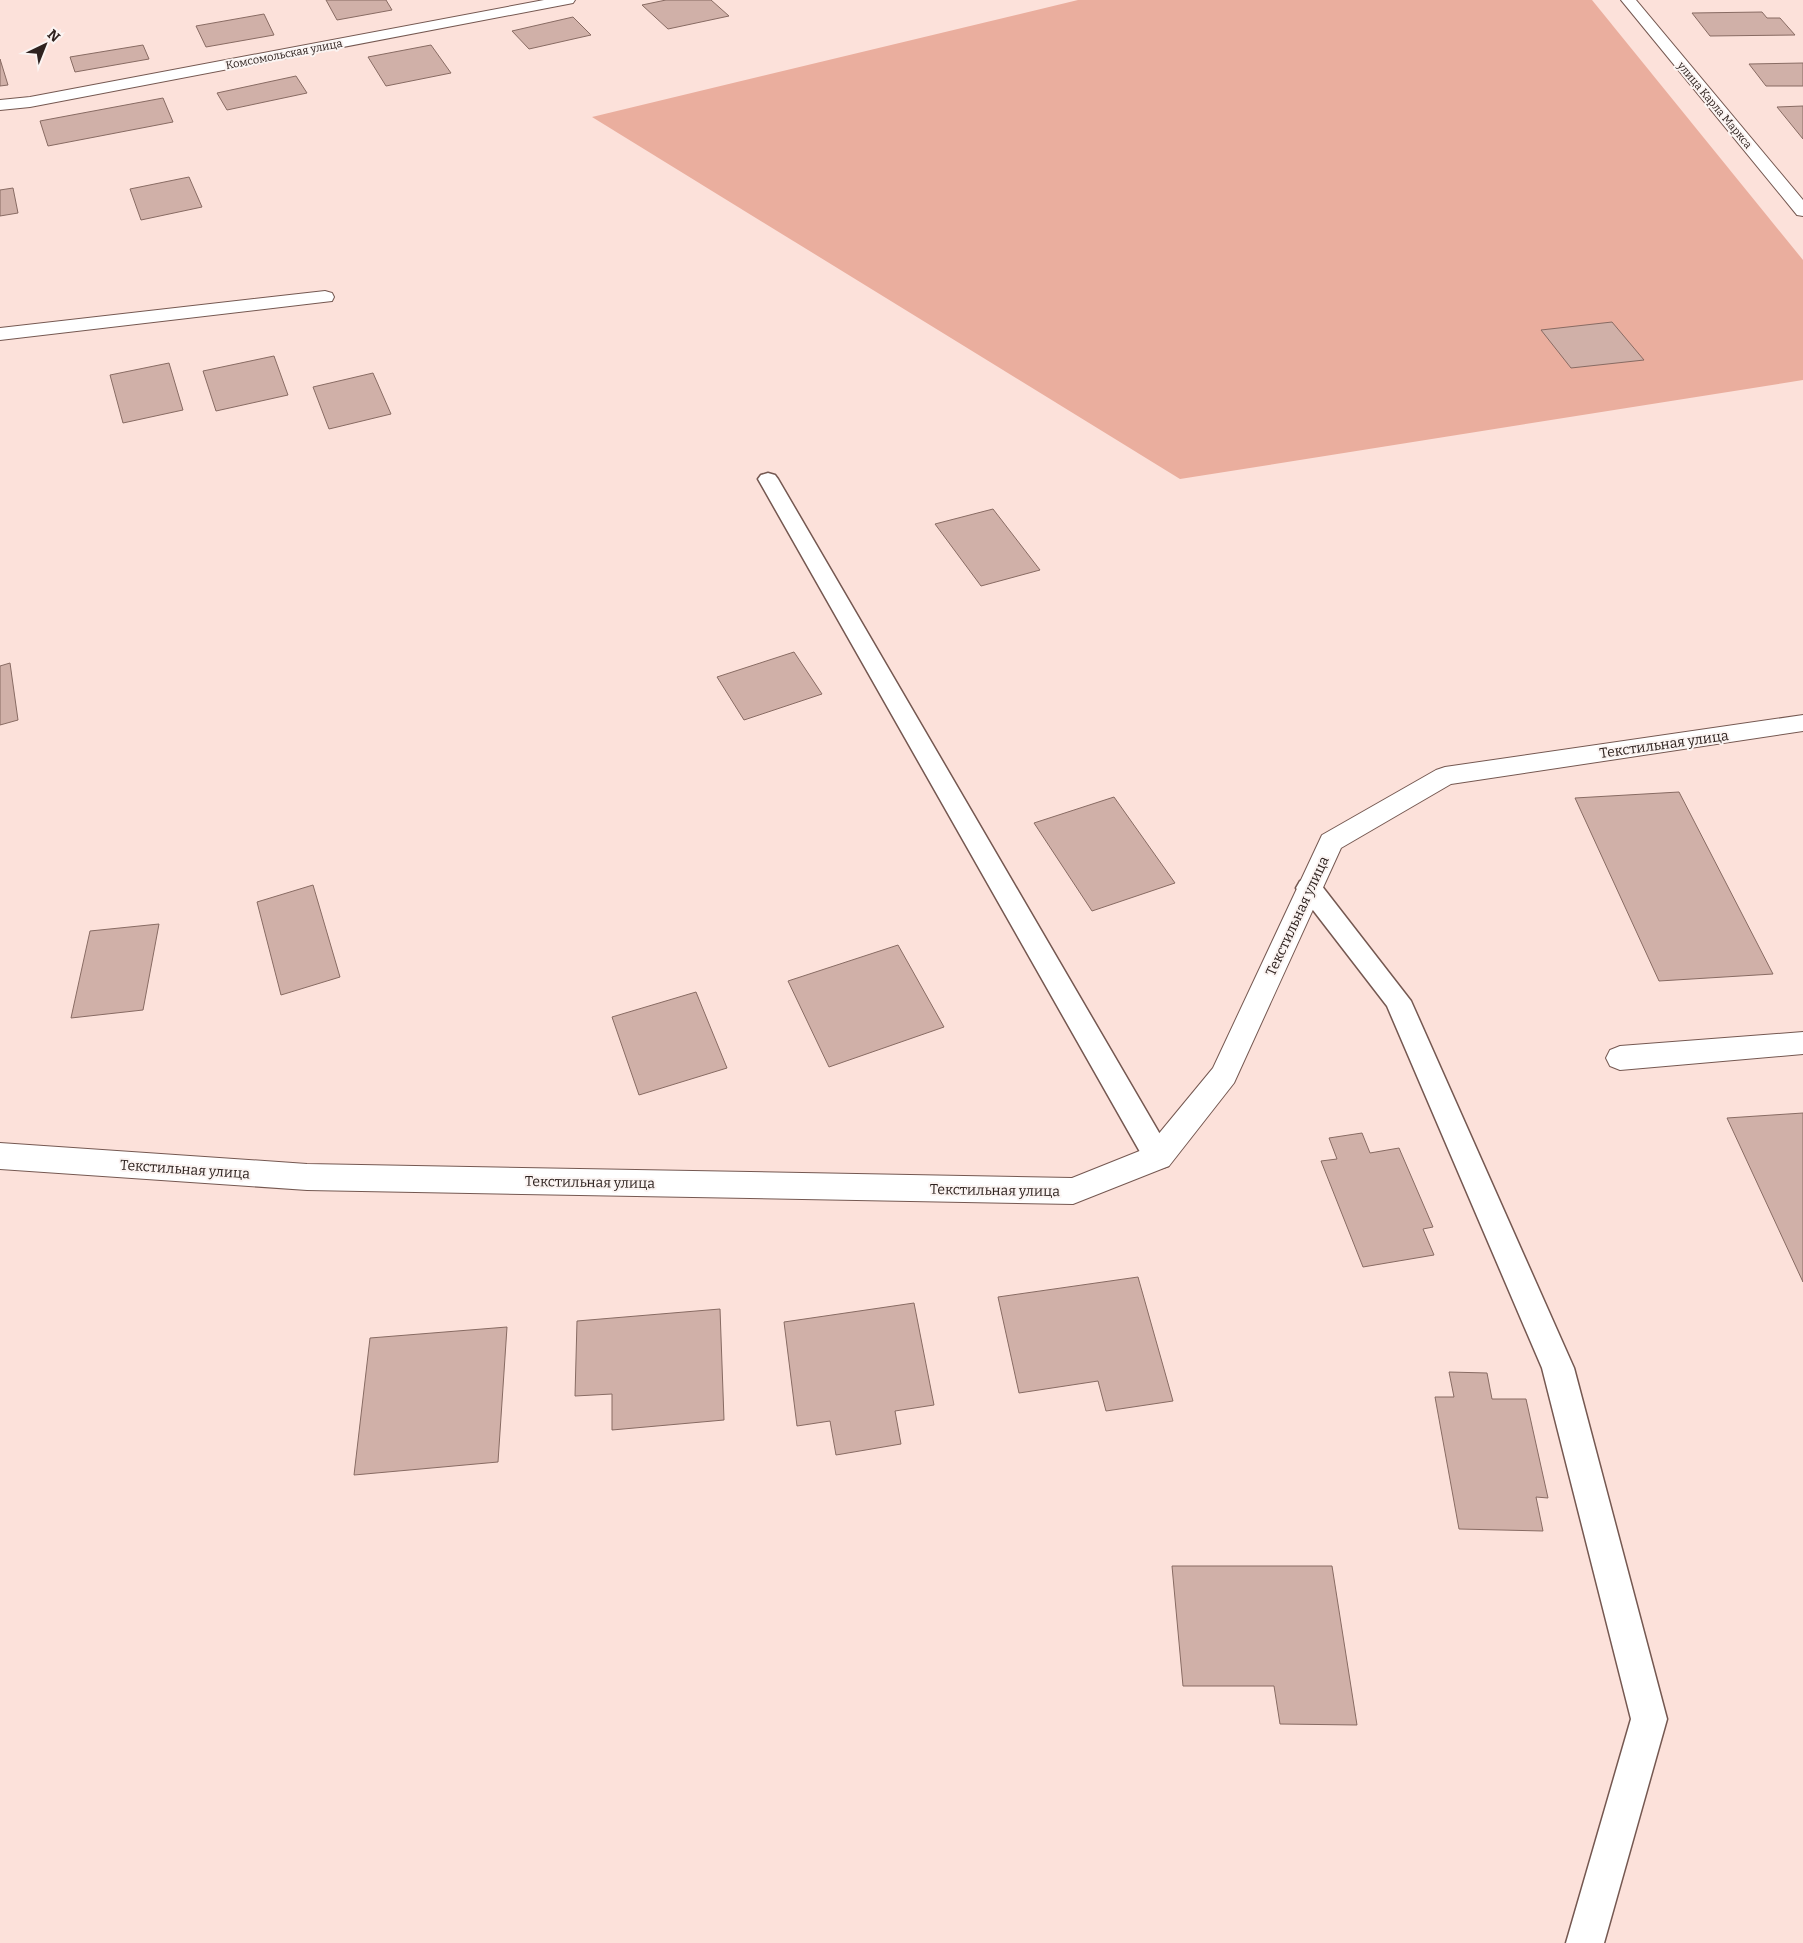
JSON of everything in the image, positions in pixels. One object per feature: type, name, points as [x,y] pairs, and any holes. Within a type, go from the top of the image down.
[{"type":"street","name":"Комсомольская улица","points":[[0,106],[30,102],[568,0]]},
{"type":"street","name":"улица Карла Маркса","points":[[1628,0],[1803,211]]},
{"type":"street","points":[[0,334],[325,297]]},
{"type":"street","name":"Текстильная улица","points":[[0,1156],[307,1178],[1072,1191],[1158,1158],[1224,1075],[1331,842],[1446,776],[1803,723]]},
{"type":"street","points":[[1620,1058],[1803,1043]]},
{"type":"lane","points":[[768,479],[1158,1158]]},
{"type":"lane","points":[[1309,888],[1398,1001],[1561,1377],[1649,1719],[1585,1943]]},
{"type":"shaded area","points":[[1078,0],[1592,0],[1803,260],[1803,380],[1180,479],[592,117]]},
{"type":"building","points":[[326,0],[386,0],[392,10],[337,20]]},
{"type":"building","points":[[666,0],[711,0],[729,16],[668,29],[642,5]]},
{"type":"building","points":[[1762,12],[1767,18],[1780,18],[1795,35],[1710,36],[1692,13]]},
{"type":"building","points":[[264,14],[274,35],[206,47],[196,26]]},
{"type":"building","points":[[573,17],[591,35],[529,49],[512,31]]},
{"type":"building","points":[[143,45],[149,59],[75,72],[70,57]]},
{"type":"building","points":[[431,45],[451,73],[386,86],[368,57]]},
{"type":"building","points":[[0,59],[8,85],[0,86]]},
{"type":"building","points":[[1803,63],[1803,86],[1766,86],[1749,64]]},
{"type":"building","points":[[296,76],[307,93],[227,110],[217,93]]},
{"type":"building","points":[[163,98],[173,122],[48,146],[40,121]]},
{"type":"building","points":[[1803,106],[1803,139],[1777,107]]},
{"type":"building","points":[[189,177],[202,207],[141,220],[130,189]]},
{"type":"building","points":[[13,188],[18,213],[0,216],[0,190]]},
{"type":"building","points":[[1612,322],[1644,360],[1571,368],[1541,330]]},
{"type":"building","points":[[274,356],[288,395],[216,411],[203,371]]},
{"type":"building","points":[[169,363],[183,410],[123,423],[110,375]]},
{"type":"building","points":[[373,373],[391,414],[329,429],[313,387]]},
{"type":"building","points":[[993,509],[1040,570],[981,586],[935,524]]},
{"type":"building","points":[[794,652],[822,694],[744,720],[717,677]]},
{"type":"building","points":[[10,663],[18,720],[0,725],[0,666]]},
{"type":"building","points":[[1679,792],[1773,974],[1659,981],[1575,798]]},
{"type":"building","points":[[1114,797],[1175,883],[1092,911],[1034,823]]},
{"type":"building","points":[[313,885],[340,977],[281,995],[257,902]]},
{"type":"building","points":[[159,924],[143,1010],[71,1018],[90,931]]},
{"type":"building","points":[[898,945],[944,1027],[829,1067],[788,981]]},
{"type":"building","points":[[696,992],[727,1068],[639,1095],[612,1017]]},
{"type":"building","points":[[1803,1113],[1803,1282],[1727,1118]]},
{"type":"building","points":[[1362,1133],[1370,1153],[1399,1148],[1433,1227],[1423,1229],[1434,1255],[1363,1267],[1321,1161],[1337,1159],[1329,1138]]},
{"type":"building","points":[[1138,1277],[1173,1401],[1106,1411],[1098,1381],[1019,1393],[998,1297]]},
{"type":"building","points":[[914,1303],[934,1405],[895,1411],[901,1444],[836,1455],[830,1421],[797,1426],[784,1322]]},
{"type":"building","points":[[720,1309],[724,1420],[612,1430],[612,1394],[575,1396],[577,1321]]},
{"type":"building","points":[[507,1327],[498,1462],[354,1475],[370,1338]]},
{"type":"building","points":[[1449,1372],[1487,1373],[1492,1399],[1526,1399],[1548,1498],[1536,1497],[1543,1531],[1459,1529],[1435,1397],[1454,1397]]},
{"type":"building","points":[[1172,1566],[1332,1566],[1357,1725],[1280,1724],[1274,1686],[1183,1686]]}]
